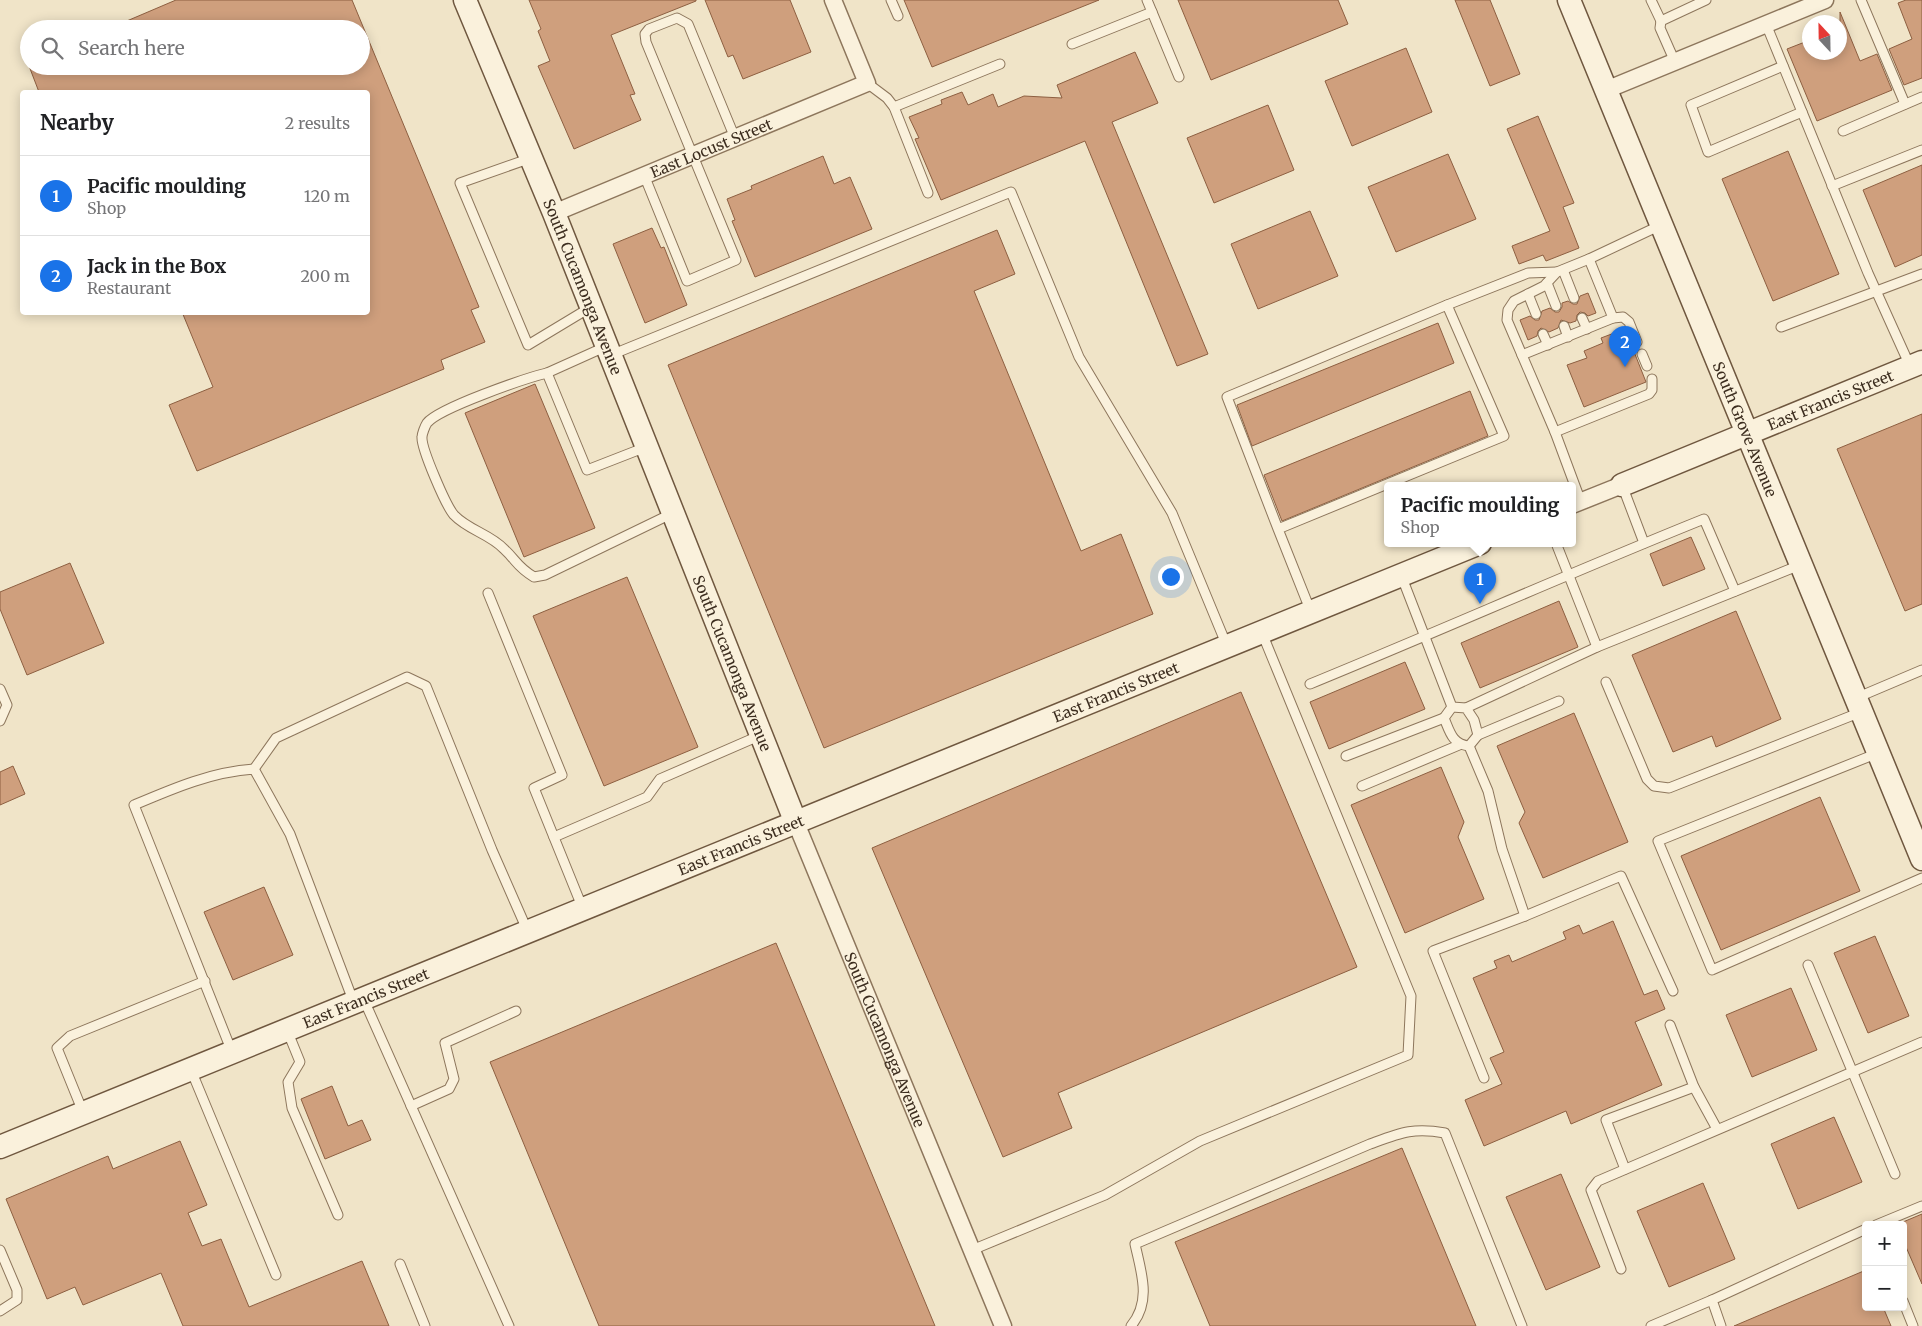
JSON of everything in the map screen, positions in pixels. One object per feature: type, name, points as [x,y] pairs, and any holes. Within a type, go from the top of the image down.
[{"type":"street","name":"South Cucamonga Avenue","points":[[464,0],[554,213],[796,823],[1003,1326]]},
{"type":"street","points":[[833,0],[867,83]]},
{"type":"street","name":"South Grove Avenue","points":[[1569,0],[1922,859]]},
{"type":"street","points":[[1606,90],[1825,0]]},
{"type":"street","name":"East Locust Street","points":[[554,213],[867,83]]},
{"type":"street","name":"East Francis Street","points":[[1577,503],[1916,364]]},
{"type":"street","name":"East Francis Street","points":[[0,1147],[1470,547]]},
{"type":"lane","points":[[891,0],[898,16]]},
{"type":"lane","points":[[1147,0],[1178,77]]},
{"type":"lane","points":[[1651,0],[1661,21],[1660,28],[1675,62]]},
{"type":"lane","points":[[1661,21],[1706,0]]},
{"type":"lane","points":[[1861,0],[1905,104]]},
{"type":"lane","points":[[1072,44],[1152,12]]},
{"type":"lane","points":[[644,176],[686,281],[736,260],[646,42],[645,34],[649,29],[677,18],[683,19],[688,24],[736,138]]},
{"type":"lane","points":[[1766,24],[1876,291],[1916,364]]},
{"type":"lane","points":[[894,107],[1000,64]]},
{"type":"lane","points":[[1783,66],[1691,105],[1708,152],[1802,112]]},
{"type":"lane","points":[[867,83],[887,98],[894,107],[928,193]]},
{"type":"lane","points":[[1843,131],[1922,97]]},
{"type":"lane","points":[[1832,186],[1922,150]]},
{"type":"lane","points":[[531,158],[460,183],[528,345],[592,307]]},
{"type":"lane","points":[[673,513],[545,575],[534,577],[519,569],[504,548],[453,514],[427,460],[422,438],[427,423],[439,414],[523,378],[546,373],[609,351],[1011,192],[1079,357],[1172,513],[1227,646]]},
{"type":"lane","points":[[1311,612],[1227,397],[1447,305],[1528,274],[1560,271],[1661,225]]},
{"type":"lane","points":[[1589,259],[1613,318]]},
{"type":"lane","points":[[1560,271],[1547,284],[1514,301],[1508,310],[1507,320],[1555,432],[1570,482]]},
{"type":"lane","points":[[1560,271],[1574,298]]},
{"type":"lane","points":[[1781,326],[1922,274]]},
{"type":"lane","points":[[1547,284],[1556,306]]},
{"type":"lane","points":[[1528,294],[1536,314]]},
{"type":"lane","points":[[1392,482],[1504,436],[1447,305]]},
{"type":"lane","points":[[1522,355],[1613,318],[1623,317],[1629,322],[1637,342]]},
{"type":"lane","points":[[1582,318],[1587,329]]},
{"type":"lane","points":[[1564,326],[1568,337]]},
{"type":"lane","points":[[1543,334],[1548,345]]},
{"type":"lane","points":[[1642,354],[1647,366]]},
{"type":"lane","points":[[546,373],[587,470],[647,446]]},
{"type":"lane","points":[[1555,432],[1649,394],[1652,390],[1652,379]]},
{"type":"lane","points":[[1278,529],[1384,485]]},
{"type":"lane","points":[[1622,485],[1644,543]]},
{"type":"lane","points":[[1310,684],[1425,637],[1568,573],[1704,519],[1736,591]]},
{"type":"lane","points":[[1558,547],[1597,647]]},
{"type":"lane","points":[[1452,707],[1466,708],[1597,647],[1800,564]]},
{"type":"lane","points":[[1401,575],[1452,707]]},
{"type":"lane","points":[[488,593],[562,775],[534,788],[583,910]]},
{"type":"lane","points":[[972,1250],[1105,1194],[1200,1141],[1408,1055],[1411,996],[1262,632]]},
{"type":"lane","points":[[1606,682],[1647,779],[1654,786],[1669,788],[1859,705],[1922,670]]},
{"type":"lane","points":[[254,769],[276,738],[407,677],[426,686],[492,850],[528,932]]},
{"type":"lane","points":[[0,689],[8,705],[0,721]]},
{"type":"lane","points":[[1469,746],[1478,735],[1559,701]]},
{"type":"lane","points":[[1346,756],[1444,718],[1452,707]]},
{"type":"lane","points":[[1466,708],[1474,720],[1478,735]]},
{"type":"lane","points":[[1444,718],[1454,740],[1459,745]]},
{"type":"lane","points":[[554,837],[647,798],[660,779],[761,735]]},
{"type":"lane","points":[[1362,786],[1459,745],[1469,746]]},
{"type":"lane","points":[[1469,746],[1488,791],[1502,849],[1525,916]]},
{"type":"lane","points":[[1878,753],[1658,841],[1712,970],[1922,878]]},
{"type":"lane","points":[[233,1052],[134,805],[201,778],[228,771],[254,769]]},
{"type":"lane","points":[[254,769],[290,834],[359,1001],[411,1106],[509,1326]]},
{"type":"lane","points":[[1484,1078],[1433,951],[1525,916],[1621,876],[1673,992]]},
{"type":"lane","points":[[1808,965],[1895,1174]]},
{"type":"lane","points":[[83,1113],[57,1048],[70,1036],[205,981]]},
{"type":"lane","points":[[411,1106],[449,1089],[454,1079],[445,1043],[516,1011]]},
{"type":"lane","points":[[1670,1026],[1694,1086],[1717,1129]]},
{"type":"lane","points":[[287,1030],[300,1062],[288,1082],[292,1108],[338,1216]]},
{"type":"lane","points":[[1621,1269],[1591,1190],[1598,1181],[1922,1042]]},
{"type":"lane","points":[[190,1070],[276,1275]]},
{"type":"lane","points":[[1625,1169],[1606,1120],[1694,1086]]},
{"type":"lane","points":[[1131,1326],[1138,1318],[1145,1288],[1135,1244],[1370,1144],[1422,1128],[1445,1133],[1522,1326]]},
{"type":"lane","points":[[1886,1221],[1922,1206]]},
{"type":"lane","points":[[1651,1326],[1862,1231]]},
{"type":"lane","points":[[0,1250],[17,1290],[17,1300],[0,1311]]},
{"type":"lane","points":[[400,1264],[425,1326]]},
{"type":"lane","points":[[1712,1300],[1721,1326]]},
{"type":"lane","points":[[1907,1311],[1913,1326]]},
{"type":"building","points":[[176,0],[352,0],[360,20],[129,20]]},
{"type":"building","points":[[529,0],[696,1],[611,35],[635,94],[630,95],[641,120],[574,149],[538,66],[550,61],[538,31],[541,29]]},
{"type":"building","points":[[705,0],[790,0],[811,52],[743,79],[733,55],[728,57]]},
{"type":"building","points":[[904,0],[1099,0],[932,67]]},
{"type":"building","points":[[1178,0],[1338,0],[1348,24],[1211,80]]},
{"type":"building","points":[[1455,0],[1490,0],[1520,74],[1490,86]]},
{"type":"building","points":[[1906,0],[1922,0],[1922,78],[1904,85],[1889,49],[1912,39],[1898,3]]},
{"type":"building","points":[[1847,29],[1860,61],[1877,54],[1892,90],[1817,121],[1787,49],[1802,43],[1802,60],[1847,60]]},
{"type":"building","points":[[370,44],[479,307],[471,310],[485,342],[441,360],[444,369],[197,471],[169,405],[213,387],[183,315],[370,315],[370,90],[38,90],[32,75],[370,75]]},
{"type":"building","points":[[1406,48],[1432,112],[1352,146],[1325,81]]},
{"type":"building","points":[[1135,52],[1158,103],[1112,122],[1208,354],[1177,366],[1085,141],[941,200],[915,139],[919,138],[909,117],[942,104],[941,100],[962,92],[968,105],[993,94],[998,107],[1024,96],[1062,98],[1057,85]]},
{"type":"building","points":[[1268,105],[1294,170],[1214,203],[1187,138]]},
{"type":"building","points":[[1538,116],[1574,203],[1563,207],[1579,248],[1546,261],[1543,255],[1519,264],[1512,246],[1550,231],[1507,129]]},
{"type":"building","points":[[1788,151],[1839,274],[1773,301],[1722,179]]},
{"type":"building","points":[[1448,154],[1476,219],[1396,252],[1368,187]]},
{"type":"building","points":[[823,156],[834,184],[850,177],[872,229],[755,277],[732,221],[735,220],[727,199],[752,189],[751,186]]},
{"type":"building","points":[[1922,165],[1922,255],[1895,267],[1863,190]]},
{"type":"building","points":[[1310,211],[1338,276],[1258,309],[1231,244]]},
{"type":"building","points":[[652,228],[661,248],[664,247],[687,305],[645,323],[613,244]]},
{"type":"building","points":[[997,230],[1015,274],[974,291],[1081,551],[1121,534],[1153,614],[824,748],[668,365]]},
{"type":"building","points":[[1588,293],[1596,313],[1588,316],[1580,312],[1577,315],[1576,321],[1570,323],[1561,320],[1558,328],[1549,332],[1541,328],[1537,336],[1528,340],[1520,320],[1530,316],[1535,320],[1539,320],[1542,311],[1550,308],[1555,312],[1559,312],[1562,303],[1568,301],[1577,304],[1580,296]]},
{"type":"building","points":[[1438,323],[1454,363],[1252,446],[1237,405]]},
{"type":"building","points":[[1625,329],[1646,382],[1584,407],[1567,365],[1587,358],[1584,351],[1603,343],[1601,338]]},
{"type":"building","points":[[535,384],[595,528],[524,557],[465,413]]},
{"type":"building","points":[[1470,391],[1488,436],[1282,521],[1264,475]]},
{"type":"building","points":[[1922,414],[1922,604],[1905,611],[1837,449]]},
{"type":"building","points":[[1691,537],[1705,569],[1663,586],[1650,554]]},
{"type":"building","points":[[70,563],[104,643],[27,675],[0,609],[0,592]]},
{"type":"building","points":[[627,577],[698,747],[604,786],[533,616]]},
{"type":"building","points":[[1559,601],[1578,647],[1480,688],[1461,643]]},
{"type":"building","points":[[1736,611],[1781,719],[1716,747],[1712,736],[1673,752],[1632,655]]},
{"type":"building","points":[[1405,662],[1425,709],[1329,749],[1310,702]]},
{"type":"building","points":[[1241,692],[1357,967],[1058,1093],[1072,1128],[1003,1157],[872,848]]},
{"type":"building","points":[[1574,713],[1628,842],[1543,878],[1519,823],[1525,812],[1497,746]]},
{"type":"building","points":[[13,766],[25,794],[0,805],[0,772]]},
{"type":"building","points":[[1441,767],[1464,822],[1458,837],[1484,899],[1405,933],[1351,805]]},
{"type":"building","points":[[1820,797],[1860,891],[1721,950],[1681,856]]},
{"type":"building","points":[[264,887],[293,955],[233,980],[204,912]]},
{"type":"building","points":[[1613,921],[1644,995],[1657,990],[1665,1009],[1635,1022],[1662,1085],[1571,1124],[1566,1111],[1484,1146],[1465,1100],[1502,1084],[1490,1058],[1504,1052],[1473,978],[1497,968],[1494,961],[1509,955],[1512,962],[1566,939],[1563,932],[1579,925],[1583,934]]},
{"type":"building","points":[[1875,936],[1909,1016],[1868,1033],[1834,953]]},
{"type":"building","points":[[776,943],[935,1326],[599,1326],[490,1062]]},
{"type":"building","points":[[1791,988],[1817,1050],[1752,1077],[1726,1015]]},
{"type":"building","points":[[332,1086],[348,1126],[362,1120],[371,1140],[325,1159],[301,1099]]},
{"type":"building","points":[[1834,1117],[1862,1182],[1798,1209],[1771,1144]]},
{"type":"building","points":[[180,1141],[207,1205],[188,1213],[202,1246],[221,1239],[249,1307],[362,1261],[389,1326],[183,1326],[161,1273],[83,1305],[75,1287],[47,1299],[6,1199],[108,1156],[113,1169]]},
{"type":"building","points":[[1402,1148],[1476,1326],[1210,1326],[1175,1242]]},
{"type":"building","points":[[1561,1174],[1600,1267],[1546,1290],[1506,1197]]},
{"type":"building","points":[[1703,1183],[1735,1259],[1669,1287],[1637,1211]]},
{"type":"building","points":[[1922,1214],[1922,1284],[1907,1249],[1907,1221],[1905,1221]]},
{"type":"building","points":[[1862,1272],[1862,1311],[1885,1311],[1891,1326],[1734,1326]]},
{"type":"place","name":"Jack in the Box","points":[[1625,367]]},
{"type":"place","name":"Pacific moulding","points":[[1480,604]]}]
